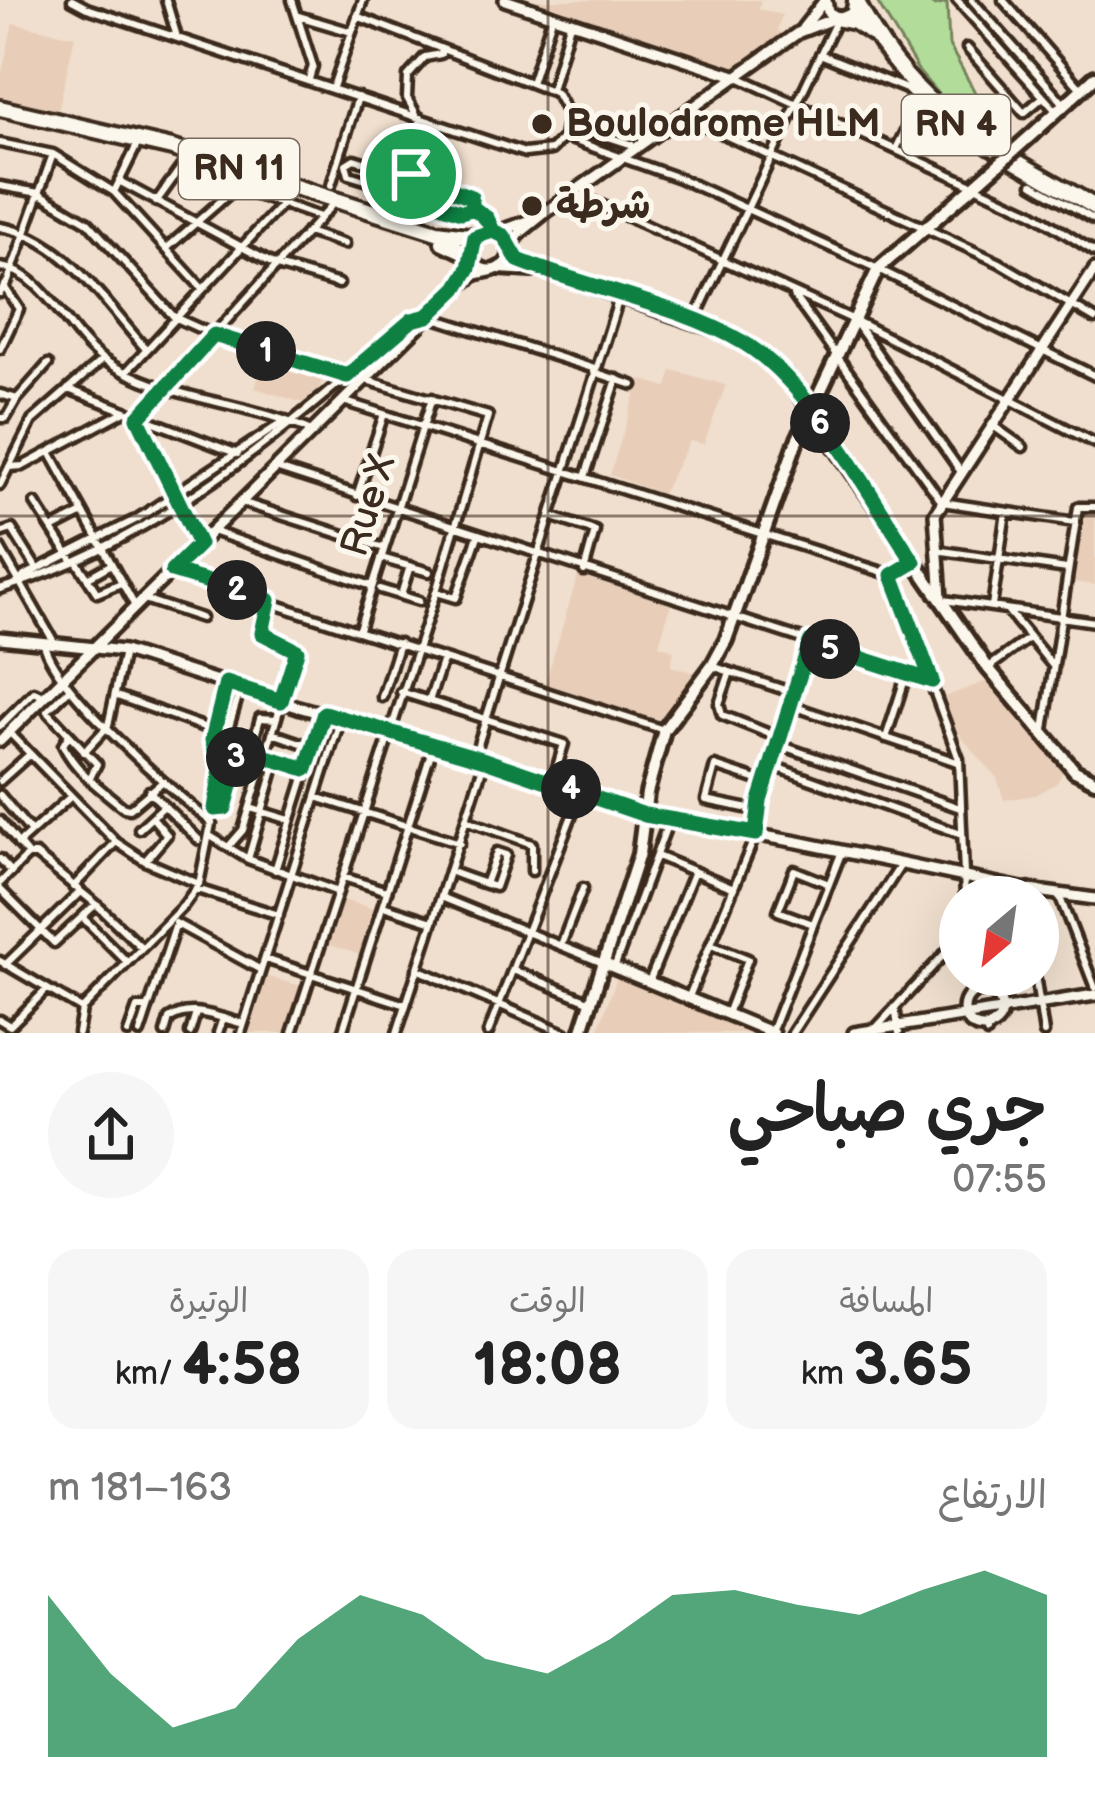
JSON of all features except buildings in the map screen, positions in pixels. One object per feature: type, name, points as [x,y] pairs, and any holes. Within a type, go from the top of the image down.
[{"type":"highway","name":"RN 4","points":[[858,0],[876,37],[915,87],[948,119],[1095,204]]},
{"type":"highway","name":"RN 4","points":[[858,0],[907,67],[954,114],[1095,204]]},
{"type":"highway","points":[[838,18],[855,22],[876,37]]},
{"type":"highway","name":"RN 11","points":[[0,111],[188,159],[242,184],[459,247],[471,257]]},
{"type":"highway","name":"RN 11","points":[[0,111],[172,148],[437,232],[475,237]]},
{"type":"main road","points":[[580,1033],[609,965],[639,854],[664,730],[712,666],[811,409],[878,269],[1095,77]]},
{"type":"main road","points":[[510,249],[518,260],[694,321],[743,342],[766,358],[811,409],[988,668],[1075,771],[1093,776]]},
{"type":"main road","points":[[496,269],[559,275]]},
{"type":"street","points":[[72,0],[525,153],[551,150],[564,137],[568,124],[564,103],[551,90],[357,16]]},
{"type":"street","points":[[166,0],[177,37]]},
{"type":"street","points":[[292,0],[313,66],[309,79]]},
{"type":"street","points":[[333,87],[363,0]]},
{"type":"street","points":[[505,0],[738,77],[978,182],[1095,251]]},
{"type":"street","points":[[826,0],[828,12],[838,18]]},
{"type":"street","points":[[89,779],[98,767],[47,711],[98,646],[457,288],[476,274],[496,269],[520,233],[546,212],[800,32],[826,0]]},
{"type":"street","points":[[800,32],[851,13],[858,0]]},
{"type":"street","points":[[957,0],[1043,97],[1061,108]]},
{"type":"street","points":[[971,0],[1061,108]]},
{"type":"street","points":[[1003,0],[1082,89]]},
{"type":"street","points":[[297,15],[352,32]]},
{"type":"street","points":[[531,83],[554,15]]},
{"type":"street","points":[[694,321],[838,18]]},
{"type":"street","points":[[551,90],[571,20]]},
{"type":"street","points":[[967,48],[1024,112],[1043,97]]},
{"type":"street","points":[[820,54],[906,89],[919,102],[896,149]]},
{"type":"street","points":[[420,117],[407,98],[408,76],[425,57],[450,55]]},
{"type":"street","points":[[331,184],[359,96]]},
{"type":"street","points":[[684,116],[1000,263],[1095,319]]},
{"type":"street","points":[[398,190],[396,183],[420,117]]},
{"type":"street","points":[[411,194],[418,186],[415,177],[432,122]]},
{"type":"street","points":[[568,124],[639,148]]},
{"type":"street","points":[[564,137],[627,157],[748,209],[1095,376]]},
{"type":"street","points":[[0,143],[53,154],[114,192],[201,287]]},
{"type":"street","points":[[114,192],[137,146]]},
{"type":"street","points":[[0,349],[19,309],[2,291],[53,154]]},
{"type":"street","points":[[156,202],[188,159]]},
{"type":"street","points":[[473,208],[462,212],[350,175],[346,164],[354,159],[471,197],[473,208],[487,218],[510,249]]},
{"type":"street","points":[[119,181],[277,266],[339,284]]},
{"type":"street","points":[[166,249],[242,184],[282,204],[326,211]]},
{"type":"street","points":[[1033,184],[1095,220]]},
{"type":"street","points":[[0,186],[39,193],[88,222],[173,317],[214,335],[488,416],[436,592],[292,1033]]},
{"type":"street","points":[[574,193],[854,320],[1095,443]]},
{"type":"street","points":[[128,371],[282,204]]},
{"type":"street","points":[[138,418],[326,211]]},
{"type":"street","points":[[457,288],[475,237],[546,212]]},
{"type":"street","points":[[0,227],[27,231],[61,254],[146,349]]},
{"type":"street","points":[[307,232],[345,244]]},
{"type":"street","points":[[471,257],[478,266],[496,269]]},
{"type":"street","points":[[0,267],[22,272],[103,359],[168,387],[284,421],[297,420],[312,431]]},
{"type":"street","points":[[1095,268],[935,514],[942,602],[1095,622]]},
{"type":"street","points":[[791,292],[941,502],[1075,522]]},
{"type":"street","points":[[397,1033],[460,843],[486,718],[620,295]]},
{"type":"street","points":[[239,455],[297,420],[412,320],[428,316],[633,385]]},
{"type":"street","points":[[854,320],[961,472]]},
{"type":"street","points":[[0,485],[32,421],[103,359]]},
{"type":"street","points":[[0,418],[6,418],[48,364]]},
{"type":"street","points":[[585,477],[616,380]]},
{"type":"street","points":[[68,389],[239,455]]},
{"type":"street","points":[[0,394],[17,399]]},
{"type":"street","name":"Rue X","points":[[359,630],[432,398]]},
{"type":"street","points":[[343,401],[892,575],[914,562]]},
{"type":"street","points":[[5,471],[123,412]]},
{"type":"street","points":[[357,496],[384,413]]},
{"type":"street","points":[[138,418],[199,544]]},
{"type":"street","points":[[0,589],[28,583],[140,522],[284,421]]},
{"type":"street","points":[[991,424],[1023,447]]},
{"type":"street","points":[[50,452],[121,583],[140,603],[201,619]]},
{"type":"street","points":[[275,468],[932,681]]},
{"type":"street","points":[[241,502],[384,548]]},
{"type":"street","points":[[35,503],[98,593],[121,583]]},
{"type":"street","points":[[1043,733],[1075,522],[1079,505],[1095,507]]},
{"type":"street","points":[[992,606],[1006,512]]},
{"type":"street","points":[[52,529],[83,513]]},
{"type":"street","points":[[550,516],[595,531],[584,571]]},
{"type":"street","points":[[0,533],[12,529],[38,569]]},
{"type":"street","points":[[212,531],[419,601]]},
{"type":"street","points":[[436,592],[456,598],[478,536]]},
{"type":"street","points":[[0,548],[49,641],[50,661],[66,684],[161,783],[212,823]]},
{"type":"street","points":[[936,550],[1067,569]]},
{"type":"street","points":[[381,558],[429,572]]},
{"type":"street","points":[[19,584],[38,569],[72,559]]},
{"type":"street","points":[[87,578],[111,565]]},
{"type":"street","points":[[401,595],[410,566]]},
{"type":"street","points":[[172,571],[664,730]]},
{"type":"street","points":[[892,575],[959,763],[962,875]]},
{"type":"street","points":[[229,846],[241,835],[297,651],[262,633],[269,600]]},
{"type":"street","points":[[1006,608],[1053,666]]},
{"type":"street","points":[[0,638],[124,651],[479,758],[645,815],[965,876]]},
{"type":"street","points":[[988,668],[1030,638]]},
{"type":"street","points":[[688,999],[756,834],[766,783],[810,642]]},
{"type":"street","points":[[382,697],[399,643]]},
{"type":"street","points":[[84,752],[109,727],[124,651]]},
{"type":"street","points":[[429,701],[443,657]]},
{"type":"street","points":[[712,666],[794,693]]},
{"type":"street","points":[[730,672],[719,704],[722,716],[960,808]]},
{"type":"street","points":[[886,738],[907,673]]},
{"type":"street","points":[[77,1033],[82,1009],[126,961],[173,922],[198,886],[221,768],[212,747],[212,730],[226,683]]},
{"type":"street","points":[[66,684],[3,733],[116,842],[198,886],[279,915]]},
{"type":"street","points":[[215,809],[225,808],[237,764],[226,737],[240,688]]},
{"type":"street","points":[[401,692],[563,744],[553,783]]},
{"type":"street","points":[[117,696],[212,730]]},
{"type":"street","points":[[790,705],[959,763]]},
{"type":"street","points":[[275,870],[324,713]]},
{"type":"street","points":[[250,752],[260,718],[276,719]]},
{"type":"street","points":[[165,1033],[171,1016],[196,1012],[224,1018],[242,1029],[341,718]]},
{"type":"street","points":[[272,733],[314,747]]},
{"type":"street","points":[[69,735],[63,749],[89,779],[127,809],[161,783]]},
{"type":"street","points":[[342,1033],[434,744]]},
{"type":"street","points":[[228,745],[306,769]]},
{"type":"street","points":[[0,781],[29,755]]},
{"type":"street","points":[[248,859],[277,760]]},
{"type":"street","points":[[759,811],[706,800],[708,787],[715,766],[766,783]]},
{"type":"street","points":[[771,766],[961,834]]},
{"type":"street","points":[[302,783],[363,812],[460,843]]},
{"type":"street","points":[[149,791],[199,840]]},
{"type":"street","points":[[488,1033],[581,792]]},
{"type":"street","points":[[0,795],[31,832]]},
{"type":"street","points":[[18,844],[70,796]]},
{"type":"street","points":[[140,829],[164,806]]},
{"type":"street","points":[[250,808],[290,820]]},
{"type":"street","points":[[146,861],[167,835],[152,817]]},
{"type":"street","points":[[465,820],[533,845],[532,871]]},
{"type":"street","points":[[609,965],[669,820]]},
{"type":"street","points":[[0,821],[28,855]]},
{"type":"street","points":[[209,836],[248,859],[338,892]]},
{"type":"street","points":[[82,1009],[3,963],[40,930],[116,842]]},
{"type":"street","points":[[441,897],[772,1032],[842,850]]},
{"type":"street","points":[[449,871],[485,884],[498,885],[506,854],[497,852],[485,884]]},
{"type":"street","points":[[96,904],[56,943],[0,886],[28,855],[36,855],[96,904],[141,947]]},
{"type":"street","points":[[657,856],[734,888]]},
{"type":"street","points":[[0,859],[12,872]]},
{"type":"street","points":[[792,1033],[902,863]]},
{"type":"street","points":[[813,924],[778,910],[794,870],[829,884]]},
{"type":"street","points":[[649,982],[694,871]]},
{"type":"street","points":[[343,877],[387,891]]},
{"type":"street","points":[[561,945],[583,888]]},
{"type":"street","points":[[854,1033],[1095,992],[1059,896],[1095,899]]},
{"type":"street","points":[[383,906],[433,922]]},
{"type":"street","points":[[82,916],[126,961]]},
{"type":"street","points":[[173,922],[261,970]]},
{"type":"street","points":[[140,1033],[173,922]]},
{"type":"street","points":[[711,944],[748,959],[727,1014]]},
{"type":"street","points":[[265,959],[406,1005]]},
{"type":"street","points":[[873,1031],[939,961]]},
{"type":"street","points":[[418,969],[566,1033]]},
{"type":"street","points":[[513,970],[591,1002]]},
{"type":"street","points":[[0,1020],[10,1026],[47,989]]},
{"type":"street","points":[[971,996],[965,1000],[964,1013],[970,1023],[986,1031],[1000,1019],[1003,1009],[995,996]]},
{"type":"street","points":[[1038,996],[1044,1033]]},
{"type":"street","points":[[896,1007],[898,1029]]},
{"type":"street","points":[[128,1033],[137,1008],[146,1008]]},
{"type":"street","points":[[190,1033],[196,1012]]},
{"type":"street","points":[[218,1033],[224,1018]]},
{"type":"shaded area","points":[[522,0],[761,0],[759,9],[782,15],[777,31],[787,35],[739,72]]},
{"type":"shaded area","points":[[13,23],[75,36],[57,116],[0,102]]},
{"type":"shaded area","points":[[266,355],[324,373],[318,393],[303,403],[255,388]]},
{"type":"shaded area","points":[[672,370],[726,385],[704,444],[690,441],[662,494],[610,475],[640,379],[667,387]]},
{"type":"shaded area","points":[[1080,510],[1095,512],[1095,585],[1070,582]]},
{"type":"shaded area","points":[[578,575],[671,604],[659,645],[674,650],[671,666],[699,674],[664,716],[651,721],[544,687]]},
{"type":"shaded area","points":[[990,680],[1065,769],[1057,783],[1036,795],[1004,800],[997,778],[955,730],[944,697]]},
{"type":"shaded area","points":[[343,900],[378,910],[364,956],[329,945]]},
{"type":"shaded area","points":[[265,976],[301,986],[286,1033],[247,1033]]},
{"type":"shaded area","points":[[617,977],[633,983],[755,1033],[597,1033]]},
{"type":"green space","points":[[876,0],[947,3],[949,45],[977,96],[1006,135],[998,140],[944,101],[919,72]]},
{"type":"place","name":"Boulodrome HLM","points":[[542,124]]},
{"type":"place","name":"شرطة","points":[[532,206]]},
{"type":"route","points":[[411,174],[397,179],[400,192],[462,212],[473,208],[483,215],[487,218],[490,223],[493,231],[504,236],[518,260],[718,330],[766,358],[811,409],[914,562],[892,575],[932,681],[810,642],[760,801],[756,834],[645,815],[485,760],[324,713],[306,769],[228,745],[237,764],[225,808],[215,809],[221,768],[212,747],[212,730],[226,683],[281,701],[297,651],[262,633],[269,600],[172,571],[199,544],[138,418],[214,335],[347,376],[412,320],[428,316],[467,274],[475,237],[493,231],[487,218],[473,208],[471,197],[411,174]]}]
